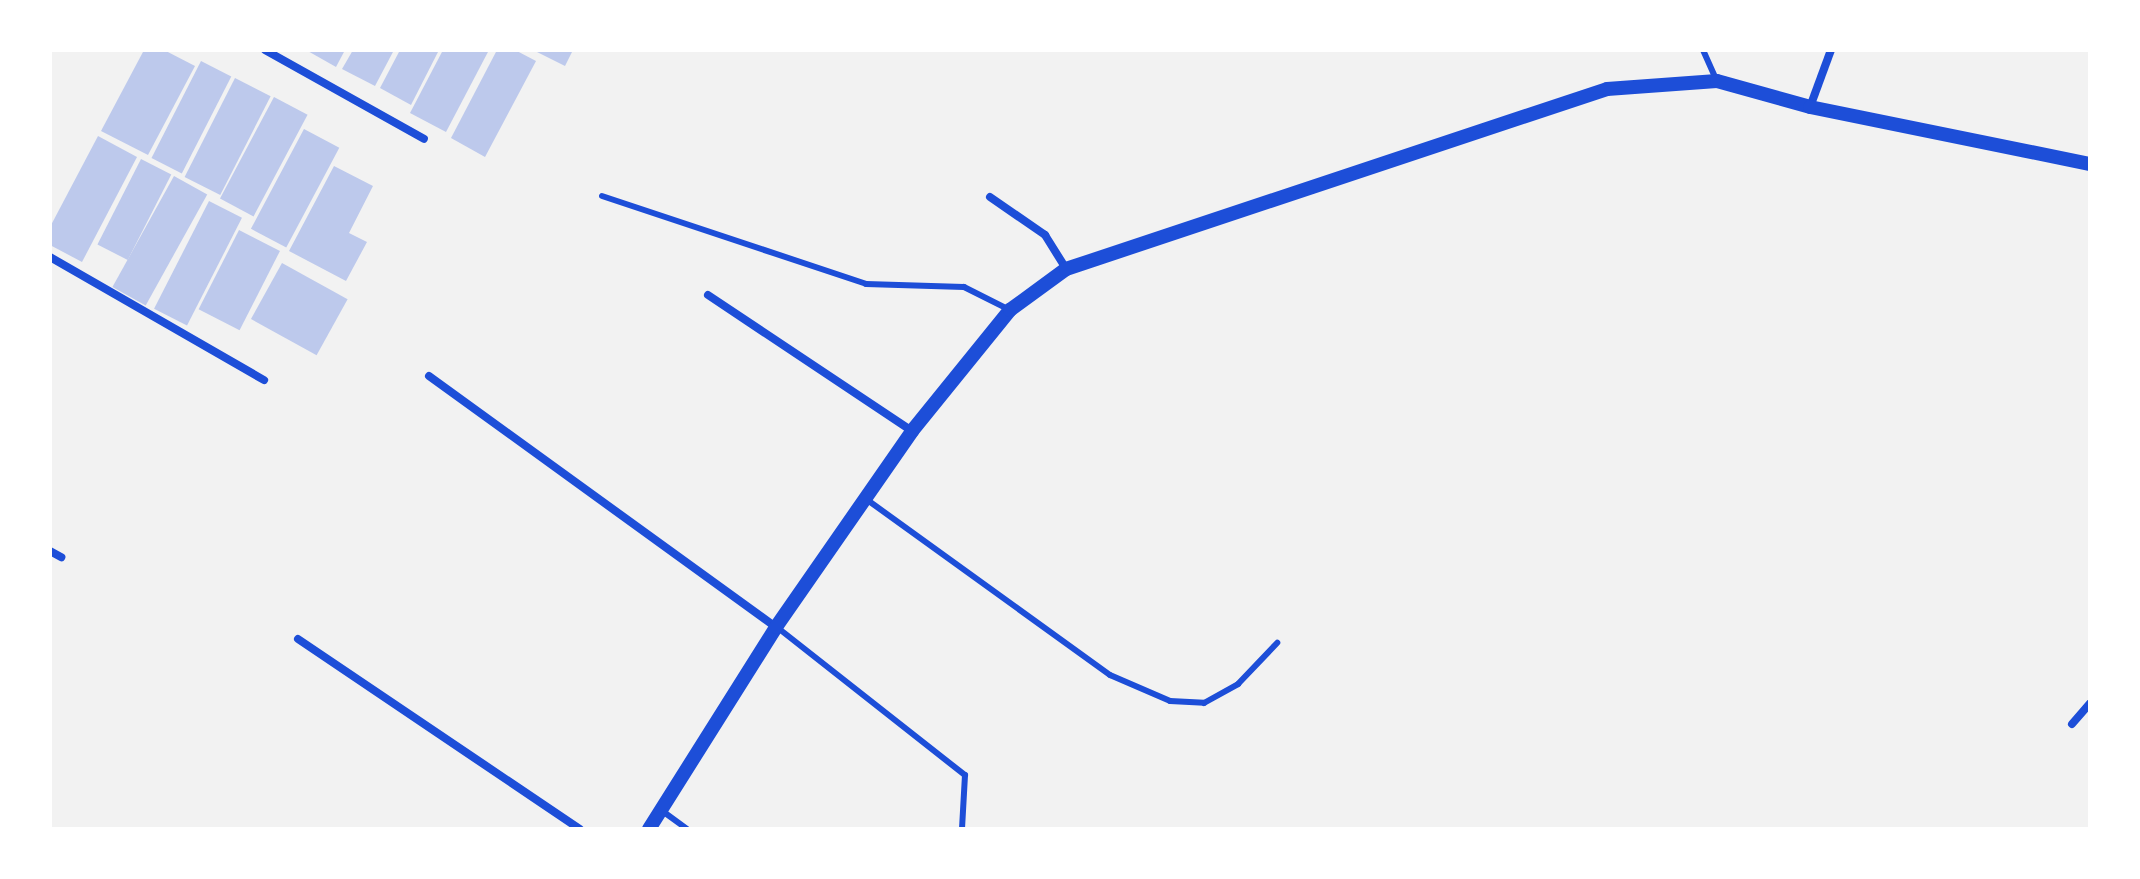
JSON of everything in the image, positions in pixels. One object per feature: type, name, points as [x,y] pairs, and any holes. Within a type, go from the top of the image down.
[{"type":"street","points":[[265,50],[424,139]]},
{"type":"street","points":[[1810,107],[1831,50]]},
{"type":"street","points":[[649,829],[776,627],[912,431],[1010,310],[1066,269],[1607,89],[1717,81],[1810,107],[2090,164]]},
{"type":"street","points":[[990,197],[1045,235],[1066,269]]},
{"type":"street","points":[[50,257],[264,380]]},
{"type":"street","points":[[708,295],[912,431]]},
{"type":"street","points":[[429,376],[776,627]]},
{"type":"street","points":[[50,551],[61,557]]},
{"type":"street","points":[[298,639],[580,829]]},
{"type":"street","points":[[2072,724],[2090,703]]},
{"type":"lane","points":[[1703,50],[1717,81]]},
{"type":"lane","points":[[602,196],[866,284],[964,287],[1010,310]]},
{"type":"lane","points":[[865,498],[1110,675],[1170,701],[1204,703],[1238,684],[1277,643]]},
{"type":"lane","points":[[776,627],[965,775],[962,829]]},
{"type":"lane","points":[[660,810],[687,829]]},
{"type":"building","points":[[144,50],[164,50],[195,66],[148,155],[101,131]]},
{"type":"building","points":[[306,50],[345,50],[336,67]]},
{"type":"building","points":[[353,50],[394,50],[375,86],[342,69]]},
{"type":"building","points":[[400,50],[439,50],[411,105],[380,88]]},
{"type":"building","points":[[443,50],[489,50],[446,132],[410,113]]},
{"type":"building","points":[[497,50],[515,50],[536,61],[485,157],[451,138]]},
{"type":"building","points":[[533,50],[573,50],[565,66]]},
{"type":"building","points":[[201,61],[231,76],[182,174],[152,158]]},
{"type":"building","points":[[235,78],[271,96],[220,195],[185,177]]},
{"type":"building","points":[[274,97],[308,115],[254,216],[220,199]]},
{"type":"building","points":[[304,129],[339,148],[286,248],[251,229]]},
{"type":"building","points":[[98,136],[137,157],[82,262],[50,245],[50,227]]},
{"type":"building","points":[[141,159],[171,174],[128,260],[97,245]]},
{"type":"building","points":[[334,166],[373,186],[349,233],[367,242],[346,281],[289,251]]},
{"type":"building","points":[[174,176],[207,194],[146,305],[112,287]]},
{"type":"building","points":[[209,201],[242,218],[187,326],[154,309]]},
{"type":"building","points":[[239,230],[280,251],[240,330],[199,309]]},
{"type":"building","points":[[282,263],[348,299],[317,355],[251,319]]}]
